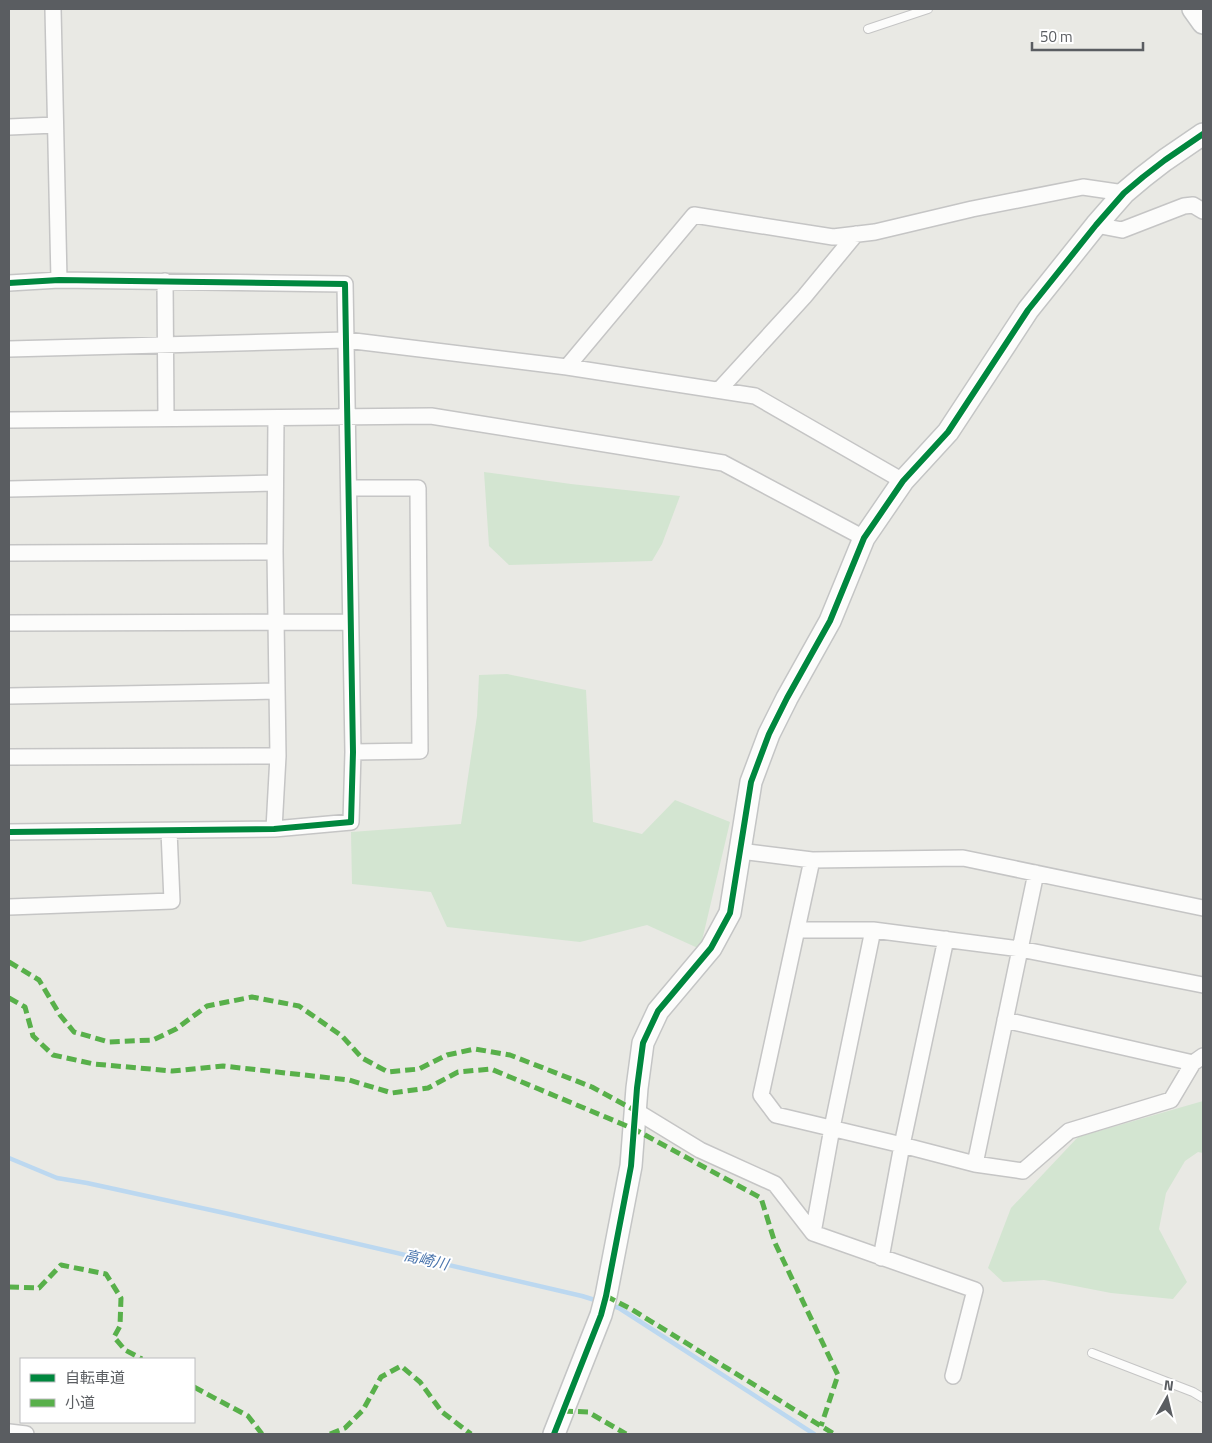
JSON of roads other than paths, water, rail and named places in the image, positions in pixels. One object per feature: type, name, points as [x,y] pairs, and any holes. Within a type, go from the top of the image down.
[{"type":"street","points":[[53,9],[59,280]]},
{"type":"street","points":[[1193,9],[1203,23]]},
{"type":"street","points":[[9,126],[56,125]]},
{"type":"street","points":[[554,1434],[601,1315],[631,1166],[637,1088],[643,1042],[658,1011],[711,948],[730,913],[752,782],[769,734],[830,622],[864,538],[903,481],[948,432],[1028,310],[1096,224],[1124,193],[1165,160],[1203,134]]},
{"type":"street","points":[[567,367],[694,215],[834,237],[875,232],[972,209],[1083,187],[1124,193]]},
{"type":"street","points":[[1096,224],[1122,230],[1184,206],[1193,205],[1203,211]]},
{"type":"street","points":[[720,390],[804,297],[856,234]]},
{"type":"street","points":[[9,283],[59,280],[345,284],[353,752],[351,822],[274,830],[9,832]]},
{"type":"street","points":[[165,281],[166,418]]},
{"type":"street","points":[[9,349],[346,340],[567,367],[755,396],[903,481]]},
{"type":"street","points":[[9,420],[431,416],[723,463],[864,538]]},
{"type":"street","points":[[274,830],[278,756],[275,552],[276,418]]},
{"type":"street","points":[[9,489],[275,483]]},
{"type":"street","points":[[349,488],[418,488],[420,751],[353,752]]},
{"type":"street","points":[[9,553],[275,552]]},
{"type":"street","points":[[9,623],[350,622]]},
{"type":"street","points":[[9,696],[277,692]]},
{"type":"street","points":[[9,757],[278,756]]},
{"type":"street","points":[[9,907],[172,901],[169,831]]},
{"type":"street","points":[[740,851],[812,860],[963,858],[1203,908]]},
{"type":"street","points":[[812,860],[761,1095],[776,1115],[975,1164],[1023,1171],[1069,1131],[1171,1100],[1198,1059],[1005,1020]]},
{"type":"street","points":[[975,1164],[1036,873]]},
{"type":"street","points":[[797,930],[873,930],[1020,948],[1203,985]]},
{"type":"street","points":[[813,1233],[832,1128],[873,930]]},
{"type":"street","points":[[880,1258],[946,939]]},
{"type":"street","points":[[636,1111],[700,1150],[775,1184],[813,1233],[975,1290],[953,1376]]},
{"type":"street","points":[[9,1432],[26,1434]]},
{"type":"lane","points":[[868,29],[928,9]]},
{"type":"lane","points":[[1092,1353],[1193,1392],[1203,1398]]},
{"type":"waterway","name":"高崎川","points":[[9,1158],[57,1178],[229,1214],[598,1301]]},
{"type":"waterway","name":"高崎川","points":[[610,1305],[619,1308],[814,1434]]}]
